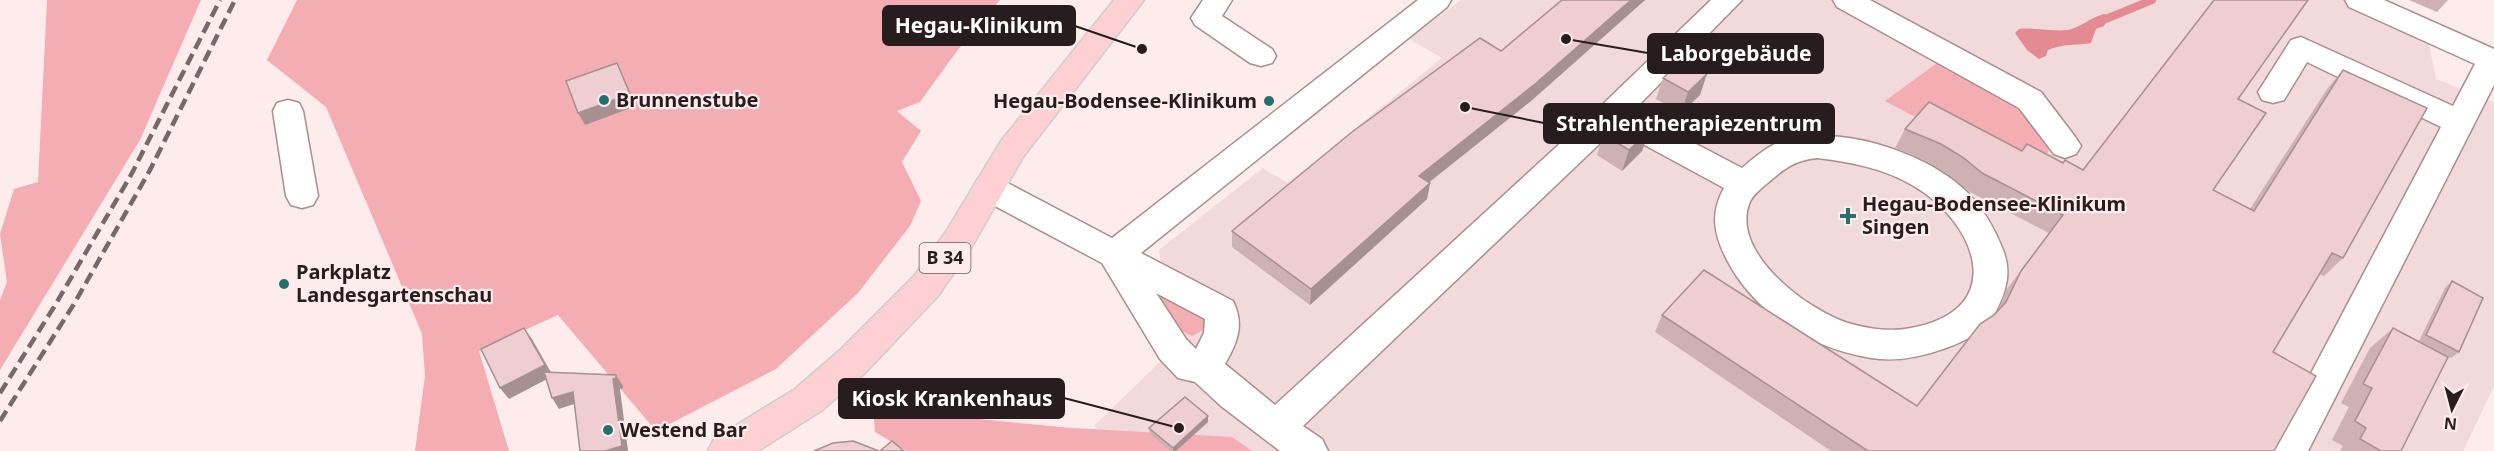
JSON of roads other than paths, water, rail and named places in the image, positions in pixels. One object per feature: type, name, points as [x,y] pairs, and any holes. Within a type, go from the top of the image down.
[{"type":"main road","name":"B 34","points":[[748,446],[808,400],[894,320],[926,286],[959,239],[1012,149],[1130,0]]},
{"type":"street","points":[[1218,0],[1205,18],[1261,56]]},
{"type":"street","points":[[1114,255],[1437,0]]},
{"type":"street","points":[[1276,427],[1612,114],[1728,0]]},
{"type":"street","points":[[1847,0],[2030,100],[2065,146]]},
{"type":"street","points":[[2289,451],[2493,60],[2359,0]]},
{"type":"street","points":[[2273,92],[2301,47],[2460,123]]},
{"type":"street","points":[[288,111],[302,196]]},
{"type":"street","points":[[1612,114],[1745,184]]},
{"type":"street","points":[[1817,146],[1856,150],[1893,161],[1927,178],[1956,201],[1978,229],[1990,258],[1990,287],[1977,312],[1953,332],[1918,343],[1878,344],[1835,334],[1788,309],[1764,290],[1741,260],[1731,230],[1731,220],[1732,202],[1745,184],[1792,148],[1817,146]]},
{"type":"street","points":[[989,188],[1221,311],[1225,324],[1216,348],[1203,367]]},
{"type":"street","points":[[1114,255],[1173,349],[1191,367],[1203,367],[1234,394],[1309,451]]},
{"type":"waterway","points":[[2101,21],[2152,0]]},
{"type":"railway","points":[[0,393],[54,307],[131,175],[220,0]]},
{"type":"railway","points":[[0,421],[74,304],[150,170],[235,0]]},
{"type":"place","name":"Laborgebäude","points":[[1566,39]]},
{"type":"place","name":"Hegau-Klinikum","points":[[1142,49]]},
{"type":"place","name":"Brunnenstube","points":[[604,100]]},
{"type":"place","name":"Hegau-Bodensee-Klinikum","points":[[1269,101]]},
{"type":"place","name":"Strahlentherapiezentrum","points":[[1465,107]]},
{"type":"place","name":"Hegau-Bodensee-Klinikum Singen","points":[[1848,216]]},
{"type":"place","name":"Parkplatz Landesgartenschau","points":[[284,284]]},
{"type":"place","name":"Kiosk Krankenhaus","points":[[1179,428]]},
{"type":"place","name":"Westend Bar","points":[[608,430]]}]
